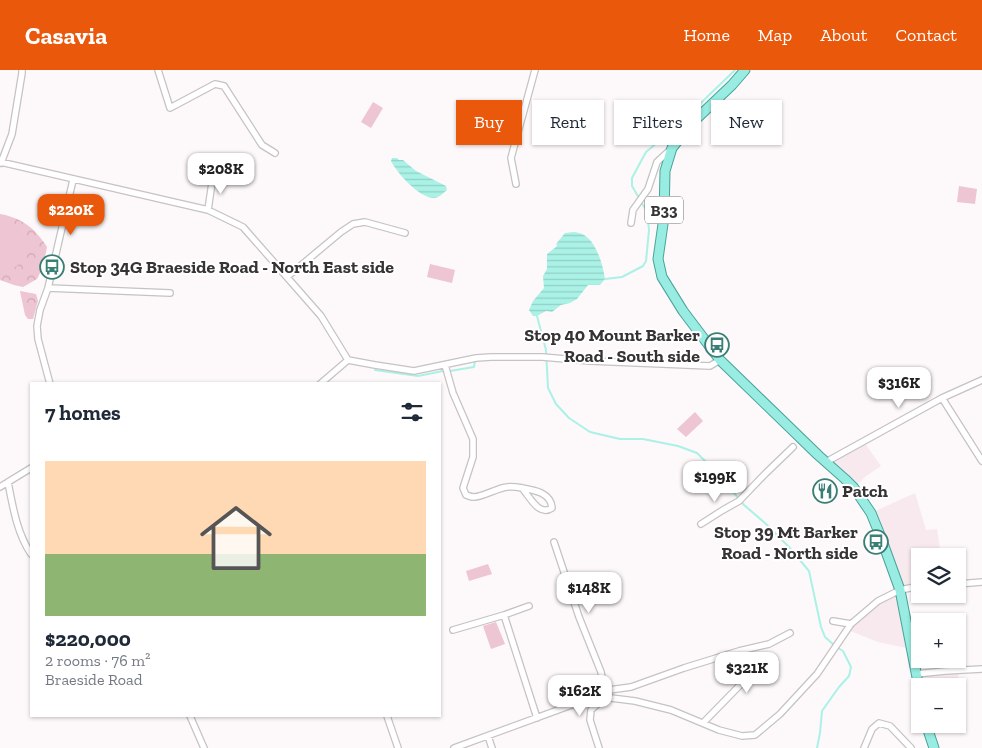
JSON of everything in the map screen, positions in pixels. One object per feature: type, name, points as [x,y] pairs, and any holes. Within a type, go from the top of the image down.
[{"type":"main road","name":"B33","points":[[745,70],[692,123],[672,148],[665,171],[664,217],[658,259],[662,277],[683,310],[720,360],[854,488],[871,513],[900,590],[917,678]]},
{"type":"main road","points":[[929,733],[934,748]]},
{"type":"street","points":[[22,70],[12,134],[1,162],[208,210],[243,227],[321,316],[348,360],[414,371],[491,356],[710,366],[720,360]]},
{"type":"street","points":[[158,70],[170,108],[215,84],[224,86],[262,145],[275,153]]},
{"type":"street","points":[[516,184],[511,158],[535,70]]},
{"type":"street","points":[[631,223],[633,210],[648,189],[657,162],[672,148]]},
{"type":"street","points":[[208,210],[213,176]]},
{"type":"street","points":[[49,382],[38,339],[37,326],[40,310],[48,288],[73,180]]},
{"type":"street","points":[[287,277],[353,224],[365,222],[405,233]]},
{"type":"street","points":[[48,288],[170,293]]},
{"type":"street","points":[[322,382],[348,360]]},
{"type":"street","points":[[445,365],[453,393],[473,439],[473,457],[463,488],[466,495],[474,497],[514,486],[538,491],[545,495],[552,502],[552,508],[547,511],[542,510],[534,504],[522,488]]},
{"type":"street","points":[[826,462],[942,398],[982,380]]},
{"type":"street","points":[[942,398],[982,461]]},
{"type":"street","points":[[701,524],[741,500],[793,447]]},
{"type":"street","points":[[0,487],[30,469]]},
{"type":"street","points":[[8,482],[16,524],[30,552]]},
{"type":"street","points":[[554,542],[600,672],[605,695]]},
{"type":"street","points":[[966,583],[982,582]]},
{"type":"street","points":[[454,748],[577,703],[605,695],[671,710],[719,730],[742,736],[755,735],[780,714],[817,674],[851,624],[878,600],[900,590],[911,588]]},
{"type":"street","points":[[454,630],[529,606]]},
{"type":"street","points":[[504,615],[537,718]]},
{"type":"street","points":[[833,621],[851,624]]},
{"type":"street","points":[[599,748],[590,720],[592,710],[609,690],[631,688],[684,668],[739,651],[770,644],[790,633]]},
{"type":"street","points":[[703,723],[744,681],[746,670],[739,651]]},
{"type":"street","points":[[916,674],[982,669]]},
{"type":"street","points":[[190,717],[204,748]]},
{"type":"street","points":[[387,717],[398,748]]},
{"type":"street","points":[[864,748],[872,729],[879,723],[890,726],[911,748]]},
{"type":"street","points":[[488,736],[492,748]]},
{"type":"shaded area","points":[[392,158],[403,160],[416,171],[446,186],[447,190],[436,198],[422,194],[398,172],[391,161]]},
{"type":"shaded area","points":[[574,232],[587,237],[595,247],[601,260],[605,279],[600,285],[588,285],[577,299],[570,303],[561,305],[552,312],[546,311],[533,316],[529,310],[533,301],[544,288],[543,276],[547,269],[547,254],[556,247],[556,244],[565,233]]},
{"type":"shaded area","points":[[863,441],[881,466],[866,476],[854,488],[826,462]]},
{"type":"shaded area","points":[[915,493],[926,530],[937,529],[940,548],[911,548],[911,588],[900,590],[911,649],[878,642],[848,630],[878,601],[899,590],[871,513]]},
{"type":"shaded area","points":[[958,670],[958,678],[917,678],[916,674]]},
{"type":"green space","points":[[373,102],[383,108],[371,128],[361,122]]},
{"type":"green space","points":[[959,186],[977,189],[975,204],[957,202]]},
{"type":"green space","points":[[0,214],[15,218],[33,229],[47,247],[43,267],[37,279],[23,287],[0,280]]},
{"type":"green space","points":[[5,225],[15,228],[22,235],[26,250],[18,265],[10,269],[0,270],[0,226]]},
{"type":"green space","points":[[430,264],[455,270],[452,283],[427,277]]},
{"type":"green space","points":[[20,291],[36,294],[38,301],[33,319],[28,319],[25,315]]},
{"type":"green space","points":[[695,412],[703,421],[686,437],[677,429]]},
{"type":"green space","points":[[488,564],[492,574],[469,581],[466,571]]},
{"type":"green space","points":[[496,622],[505,644],[491,649],[483,626]]},
{"type":"waterway","points":[[639,198],[632,186],[632,178],[646,152],[676,127],[735,70]]},
{"type":"waterway","points":[[605,279],[622,277],[643,266],[646,261],[649,230],[647,211],[641,202]]},
{"type":"waterway","points":[[537,316],[546,350],[548,388],[556,404],[569,418],[590,432],[620,439],[643,439],[678,446],[697,453],[719,475],[744,505],[789,547],[809,571],[821,627],[825,637],[834,645]]},
{"type":"waterway","points":[[450,371],[474,367],[475,360]]},
{"type":"waterway","points":[[375,370],[418,376],[443,371]]},
{"type":"waterway","points":[[817,748],[822,711],[849,676],[851,667],[843,651],[838,648]]},
{"type":"place","name":"Stop 34G Braeside Road - North East side","points":[[52,267]]},
{"type":"place","name":"Stop 40 Mount Barker Road - South side","points":[[717,345]]},
{"type":"place","name":"Patch","points":[[825,491]]},
{"type":"place","name":"Stop 39 Mt Barker Road - North side","points":[[876,542]]}]
